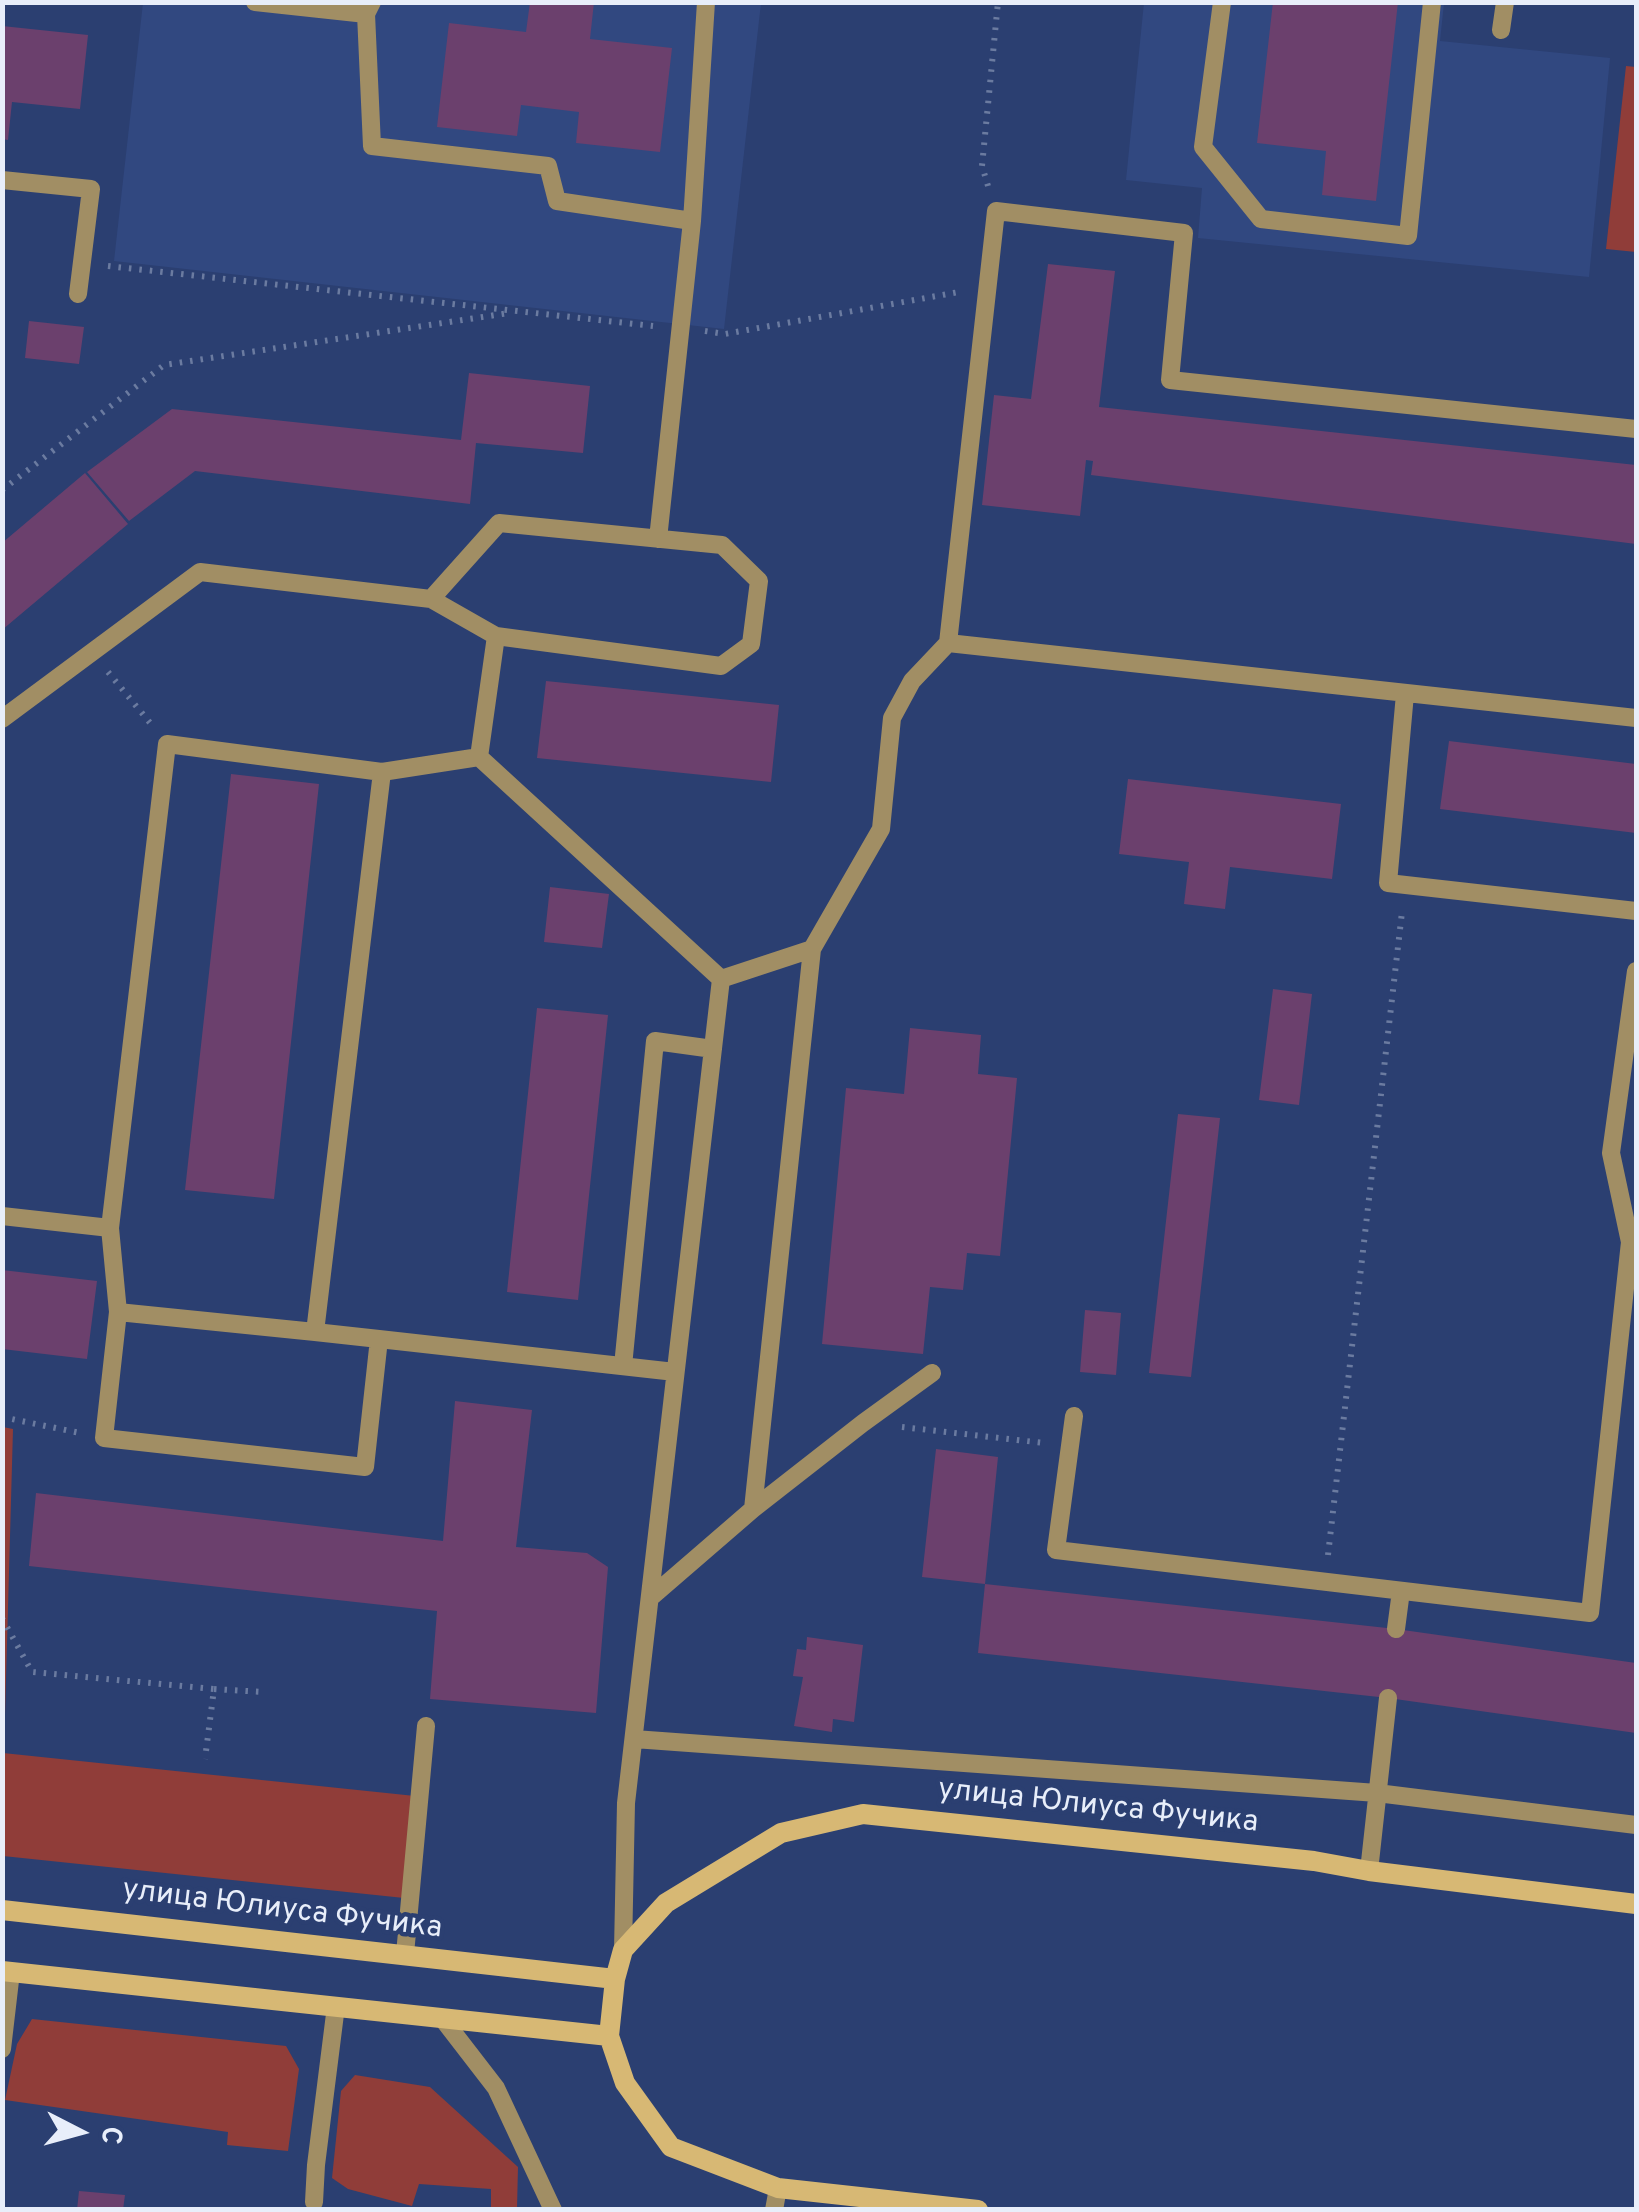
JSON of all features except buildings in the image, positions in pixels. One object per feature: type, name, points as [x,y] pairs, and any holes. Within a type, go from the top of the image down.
[{"type":"main road","name":"улица Юлиуса Фучика","points":[[978,2210],[778,2188],[672,2147],[624,2084],[609,2036],[615,1979],[623,1950],[666,1902],[781,1833],[864,1814],[1314,1861],[1636,1904]]},
{"type":"main road","name":"улица Юлиуса Фучика","points":[[2,1910],[615,1979]]},
{"type":"main road","points":[[7,1971],[609,2036]]},
{"type":"lane","points":[[255,2],[369,8],[372,146],[548,166],[557,201],[692,221]]},
{"type":"lane","points":[[658,539],[692,221],[706,2]]},
{"type":"lane","points":[[1222,2],[1203,147],[1214,161],[1261,220],[1408,236],[1432,2]]},
{"type":"lane","points":[[1501,30],[1504,2]]},
{"type":"lane","points":[[2,180],[92,189],[78,294]]},
{"type":"lane","points":[[753,1509],[812,949],[881,828],[892,718],[912,681],[948,644],[996,211],[1184,233],[1170,380],[1636,429]]},
{"type":"lane","points":[[2,720],[200,572],[431,599],[496,636],[721,666],[751,644],[758,581],[722,546],[499,523],[431,599]]},
{"type":"lane","points":[[479,757],[496,636]]},
{"type":"lane","points":[[948,644],[1636,718]]},
{"type":"lane","points":[[1405,694],[1388,883],[1636,911]]},
{"type":"lane","points":[[379,1340],[364,1467],[104,1438],[118,1312],[110,1228],[168,744],[382,772],[479,757]]},
{"type":"lane","points":[[479,757],[720,979]]},
{"type":"lane","points":[[315,1332],[382,772]]},
{"type":"lane","points":[[720,979],[812,949]]},
{"type":"lane","points":[[1074,1416],[1056,1550],[1590,1612],[1630,1242],[1612,1153],[1636,971]]},
{"type":"lane","points":[[623,1950],[626,1802],[720,979]]},
{"type":"lane","points":[[623,1366],[655,1041],[713,1049]]},
{"type":"lane","points":[[2,1216],[110,1228]]},
{"type":"lane","points":[[118,1312],[676,1372]]},
{"type":"lane","points":[[650,1598],[862,1422],[932,1374]]},
{"type":"lane","points":[[1396,1629],[1401,1591]]},
{"type":"lane","points":[[1369,1871],[1388,1698]]},
{"type":"lane","points":[[405,1954],[426,1726]]},
{"type":"lane","points":[[634,1739],[1377,1793],[1636,1825]]},
{"type":"lane","points":[[2,2049],[7,1971]]},
{"type":"lane","points":[[314,2202],[336,2006]]},
{"type":"lane","points":[[442,2018],[496,2088],[553,2210]]},
{"type":"lane","points":[[774,2210],[778,2188]]},
{"type":"path","points":[[996,211],[982,166],[998,2]]},
{"type":"path","points":[[82,263],[725,334],[987,287]]},
{"type":"path","points":[[2,490],[164,365],[520,311]]},
{"type":"path","points":[[92,653],[168,744]]},
{"type":"path","points":[[1325,1582],[1405,886]]},
{"type":"path","points":[[2,1417],[104,1438]]},
{"type":"path","points":[[862,1422],[1070,1446]]},
{"type":"path","points":[[2,1618],[32,1672],[264,1692]]},
{"type":"path","points":[[205,1759],[214,1689]]},
{"type":"shaded area","points":[[143,3],[761,3],[724,329],[114,261]]},
{"type":"shaded area","points":[[1144,3],[1444,3],[1440,41],[1610,58],[1589,277],[1198,238],[1202,188],[1126,180]]},
{"type":"shaded area","points":[[1626,66],[1636,67],[1636,252],[1606,249]]},
{"type":"shaded area","points":[[3,1427],[13,1429],[5,1715],[2,1715]]},
{"type":"shaded area","points":[[3,1753],[415,1796],[404,1898],[3,1856]]},
{"type":"shaded area","points":[[32,2019],[286,2046],[299,2069],[288,2151],[227,2145],[228,2132],[5,2100],[17,2044]]},
{"type":"shaded area","points":[[355,2075],[430,2087],[518,2167],[517,2209],[491,2209],[491,2189],[419,2184],[412,2206],[348,2189],[332,2178],[341,2091]]}]
